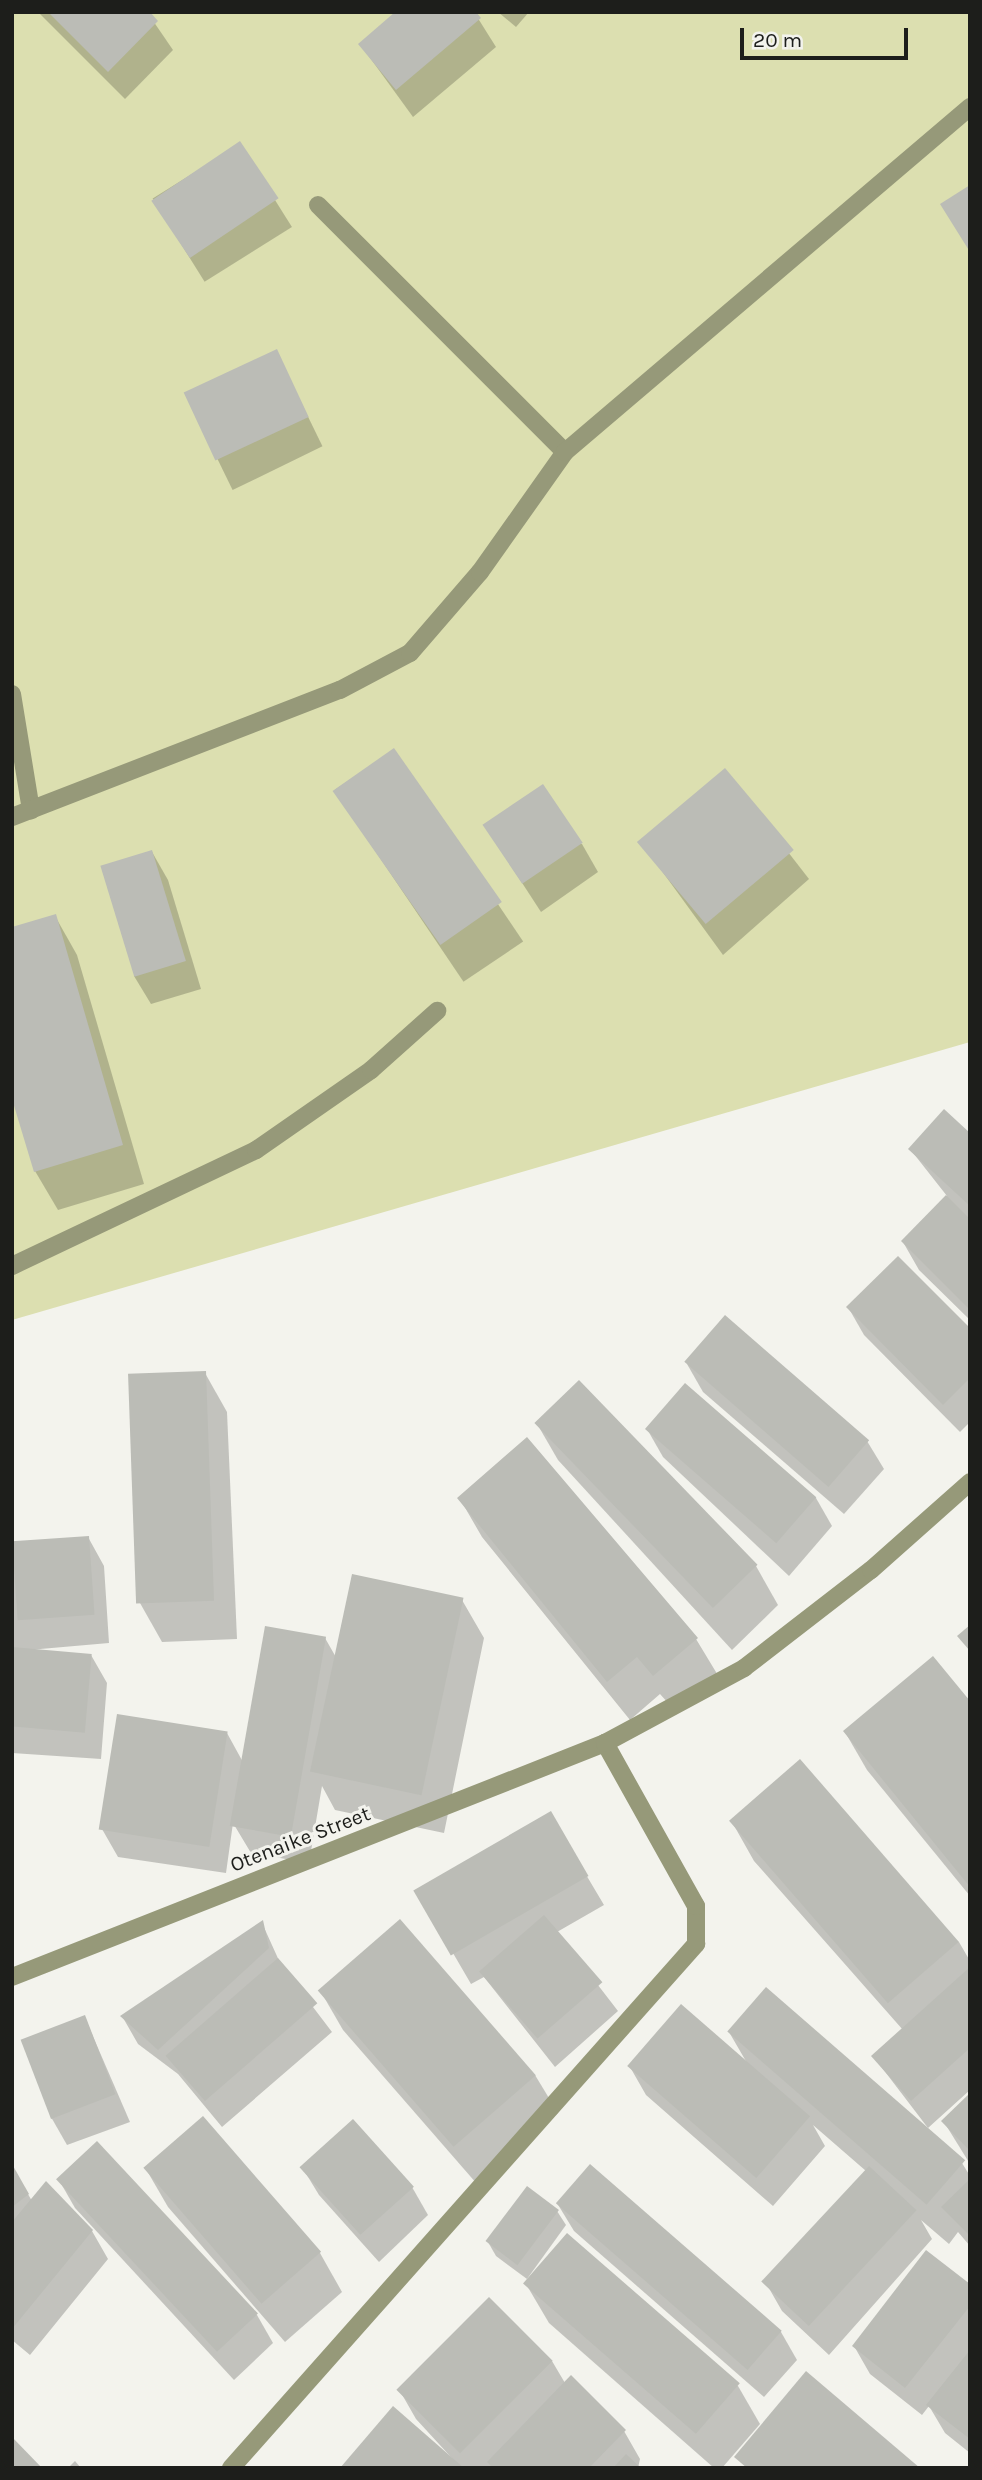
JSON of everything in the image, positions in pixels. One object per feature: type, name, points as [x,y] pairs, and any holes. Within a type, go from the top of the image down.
[{"type":"street","points":[[12,817],[340,690],[410,653],[480,572],[565,452],[970,107]]},
{"type":"street","points":[[318,205],[565,452]]},
{"type":"street","points":[[12,694],[31,810]]},
{"type":"street","points":[[12,1266],[256,1150],[371,1070],[437,1011]]},
{"type":"street","name":"Otenaike Street","points":[[12,1977],[605,1743],[744,1668],[871,1570],[970,1482]]},
{"type":"street","points":[[231,2468],[671,1979],[695,1944],[696,1906],[605,1743]]},
{"type":"green space","points":[[12,12],[970,12],[970,1042],[12,1320]]},
{"type":"building","points":[[48,12],[150,12],[158,21],[108,72]]},
{"type":"building","points":[[395,12],[476,12],[481,18],[396,90],[358,44]]},
{"type":"building","points":[[240,141],[279,198],[190,258],[151,201]]},
{"type":"building","points":[[970,185],[970,252],[940,204]]},
{"type":"building","points":[[277,349],[309,417],[215,461],[184,393]]},
{"type":"building","points":[[394,748],[502,902],[440,945],[333,791]]},
{"type":"building","points":[[725,768],[794,850],[706,924],[637,842]]},
{"type":"building","points":[[543,784],[583,843],[522,884],[482,825]]},
{"type":"building","points":[[152,850],[186,961],[134,977],[100,866]]},
{"type":"building","points":[[56,914],[123,1145],[34,1172],[12,1099],[12,927]]},
{"type":"building","points":[[944,1109],[970,1133],[970,1206],[908,1149]]},
{"type":"building","points":[[946,1195],[970,1219],[970,1310],[901,1241]]},
{"type":"building","points":[[898,1256],[970,1328],[970,1378],[943,1405],[846,1307]]},
{"type":"building","points":[[725,1315],[869,1440],[828,1487],[684,1362]]},
{"type":"building","points":[[206,1371],[214,1601],[136,1604],[128,1374]]},
{"type":"building","points":[[579,1380],[758,1565],[713,1608],[534,1423]]},
{"type":"building","points":[[685,1383],[816,1497],[776,1543],[645,1429]]},
{"type":"building","points":[[527,1437],[698,1638],[653,1676],[637,1657],[607,1682],[457,1498]]},
{"type":"building","points":[[89,1536],[95,1615],[18,1620],[12,1541]]},
{"type":"building","points":[[352,1574],[464,1598],[422,1795],[310,1772]]},
{"type":"building","points":[[970,1625],[970,1651],[957,1636]]},
{"type":"building","points":[[265,1626],[326,1637],[291,1837],[230,1826]]},
{"type":"building","points":[[12,1647],[92,1654],[85,1733],[12,1726]]},
{"type":"building","points":[[933,1656],[970,1701],[970,1887],[843,1731]]},
{"type":"building","points":[[117,1714],[228,1732],[209,1847],[99,1830]]},
{"type":"building","points":[[800,1759],[959,1942],[888,2003],[729,1821]]},
{"type":"building","points":[[551,1811],[588,1876],[451,1955],[413,1890]]},
{"type":"building","points":[[544,1915],[602,1982],[537,2039],[479,1971]]},
{"type":"building","points":[[400,1919],[536,2075],[454,2147],[318,1991]]},
{"type":"building","points":[[263,1920],[269,1948],[158,2050],[120,2016]]},
{"type":"building","points":[[278,1958],[317,2003],[205,2101],[166,2056]]},
{"type":"building","points":[[970,1967],[970,2048],[911,2101],[871,2056]]},
{"type":"building","points":[[766,1987],[965,2160],[927,2205],[727,2032]]},
{"type":"building","points":[[681,2004],[810,2116],[756,2178],[627,2066]]},
{"type":"building","points":[[85,2015],[115,2094],[51,2119],[21,2040]]},
{"type":"building","points":[[970,2093],[970,2151],[941,2121]]},
{"type":"building","points":[[203,2116],[321,2252],[261,2304],[143,2168]]},
{"type":"building","points":[[353,2119],[414,2187],[360,2235],[299,2167]]},
{"type":"building","points":[[97,2141],[258,2314],[217,2352],[56,2179]]},
{"type":"building","points":[[12,2164],[29,2194],[12,2207]]},
{"type":"building","points":[[590,2164],[782,2331],[748,2370],[556,2203]]},
{"type":"building","points":[[869,2166],[917,2210],[809,2326],[761,2282]]},
{"type":"building","points":[[970,2179],[970,2236],[941,2207]]},
{"type":"building","points":[[46,2181],[93,2230],[12,2329],[12,2222]]},
{"type":"building","points":[[527,2186],[559,2210],[517,2265],[485,2241]]},
{"type":"building","points":[[567,2233],[740,2383],[696,2434],[523,2284]]},
{"type":"building","points":[[926,2250],[970,2284],[970,2306],[905,2388],[852,2346]]},
{"type":"building","points":[[489,2297],[553,2361],[460,2453],[396,2390]]},
{"type":"building","points":[[970,2350],[970,2439],[926,2405]]},
{"type":"building","points":[[806,2371],[920,2468],[747,2468],[734,2457]]},
{"type":"building","points":[[571,2375],[626,2430],[589,2468],[493,2468],[487,2462]]},
{"type":"building","points":[[393,2406],[464,2468],[340,2468]]},
{"type":"building","points":[[12,2437],[42,2468],[12,2468]]},
{"type":"building","points":[[626,2454],[641,2468],[613,2468]]}]
